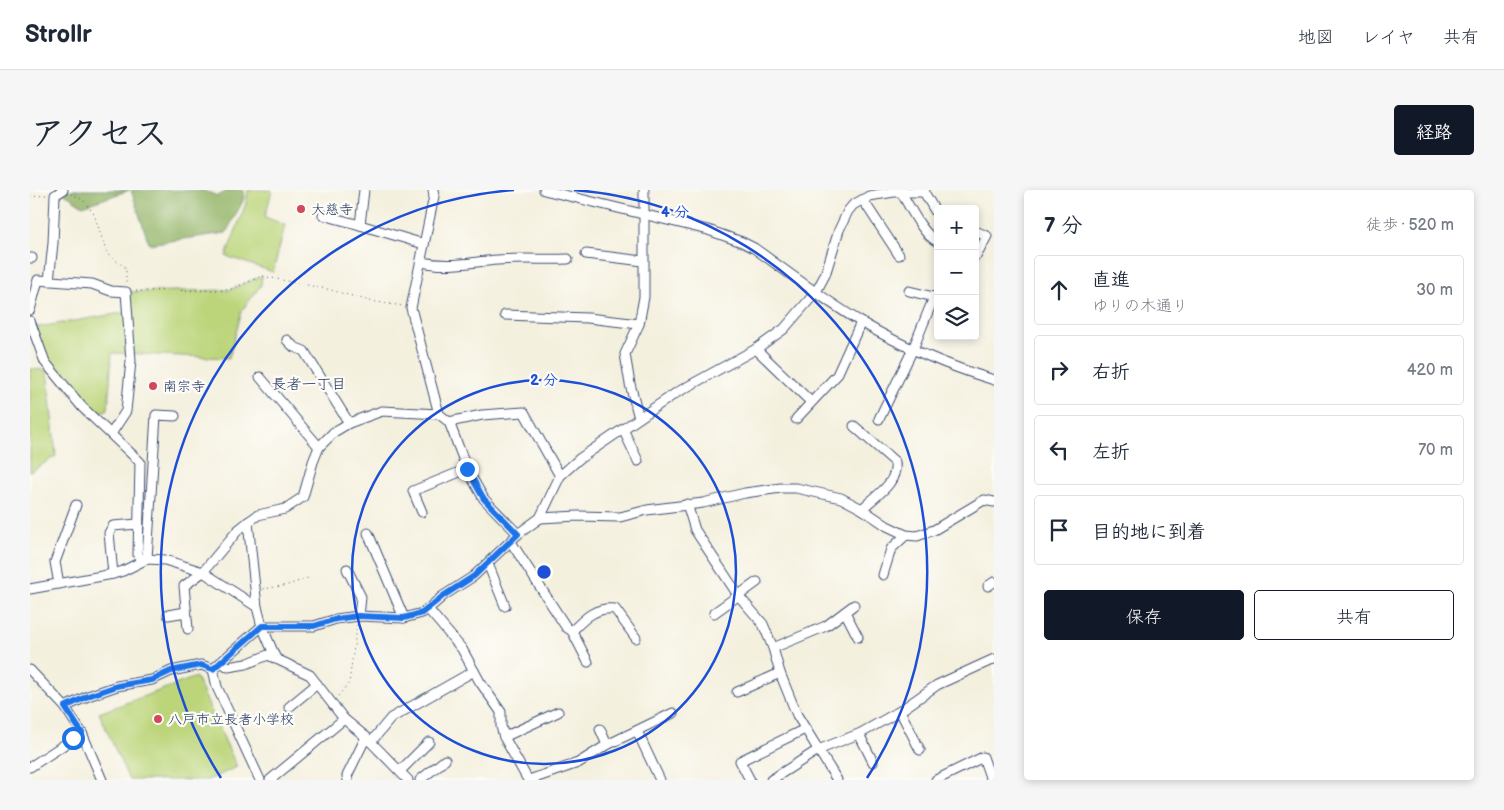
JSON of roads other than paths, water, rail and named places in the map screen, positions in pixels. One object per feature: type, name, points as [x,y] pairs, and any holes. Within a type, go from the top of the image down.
[{"type":"street","points":[[360,225],[364,190]]},
{"type":"street","points":[[433,190],[434,196],[411,308],[439,414]]},
{"type":"street","points":[[639,418],[630,384],[625,354],[639,324],[644,298],[644,190]]},
{"type":"street","points":[[548,191],[708,230],[742,242],[754,248],[861,322],[955,368],[994,380]]},
{"type":"street","points":[[213,669],[262,626],[314,626],[336,619],[358,616],[404,618],[422,613],[443,596],[474,576],[518,534],[540,518],[560,476],[579,459],[676,393],[756,349],[784,329],[816,292],[825,275],[839,230],[853,205],[869,196],[924,191],[934,207]]},
{"type":"street","points":[[901,192],[918,220],[934,240]]},
{"type":"street","points":[[49,281],[53,243],[62,193]]},
{"type":"street","points":[[862,200],[899,255]]},
{"type":"street","points":[[323,215],[424,244]]},
{"type":"street","points":[[979,233],[987,236],[979,251]]},
{"type":"street","points":[[586,254],[643,261]]},
{"type":"street","points":[[421,262],[453,265],[498,260],[568,259]]},
{"type":"street","points":[[30,310],[38,280],[92,284],[112,291],[126,292],[131,361],[126,411],[111,434]]},
{"type":"street","points":[[909,290],[934,296]]},
{"type":"street","points":[[879,418],[934,302]]},
{"type":"street","points":[[505,315],[588,318],[639,324]]},
{"type":"street","points":[[30,321],[45,362],[82,407],[140,462],[138,555],[144,560]]},
{"type":"street","points":[[796,419],[837,375],[861,322]]},
{"type":"street","points":[[287,340],[294,347],[304,351],[349,423]]},
{"type":"street","points":[[756,349],[811,402]]},
{"type":"street","points":[[260,377],[319,447]]},
{"type":"street","points":[[188,629],[184,586],[203,572],[238,530],[248,522],[258,515],[285,509],[302,497],[319,447],[334,432],[349,423],[382,411],[439,414],[449,422],[467,469],[484,499],[518,534]]},
{"type":"street","points":[[449,422],[482,415],[524,412],[560,476]]},
{"type":"street","points":[[144,560],[156,415],[175,416]]},
{"type":"street","points":[[854,426],[895,462],[896,470],[893,480],[862,509]]},
{"type":"street","points":[[623,429],[638,461]]},
{"type":"street","points":[[422,512],[413,491],[467,469]]},
{"type":"street","points":[[540,518],[578,516],[620,517],[647,510],[703,503],[745,493],[796,488],[840,498],[862,509],[887,526],[906,535],[916,536],[934,530],[984,500],[994,502]]},
{"type":"street","points":[[686,504],[694,530],[738,595],[763,624],[797,715],[837,780]]},
{"type":"street","points":[[59,584],[55,562],[76,505]]},
{"type":"street","points":[[248,522],[257,607],[262,626],[276,659]]},
{"type":"street","points":[[112,574],[109,533],[113,526],[138,524]]},
{"type":"street","points":[[368,533],[404,618]]},
{"type":"street","points":[[883,575],[891,549],[906,535]]},
{"type":"street","points":[[511,542],[566,627],[572,631],[588,662]]},
{"type":"street","points":[[30,590],[112,574],[123,571],[144,560],[165,560],[203,572],[257,607]]},
{"type":"street","points":[[488,564],[505,606]]},
{"type":"street","points":[[347,569],[361,597],[358,616]]},
{"type":"street","points":[[714,613],[757,582]]},
{"type":"street","points":[[773,648],[826,626],[854,605]]},
{"type":"street","points":[[572,631],[589,614],[604,608],[615,608],[636,638]]},
{"type":"street","points":[[428,609],[462,649],[500,712],[504,737],[529,780],[578,763],[607,745],[674,713]]},
{"type":"street","points":[[168,615],[186,612]]},
{"type":"street","points":[[845,612],[858,637]]},
{"type":"street","points":[[222,662],[228,667],[246,664],[268,655],[310,675],[344,719],[368,739],[408,780]]},
{"type":"street","points":[[770,780],[818,750],[859,734],[937,686],[994,659]]},
{"type":"street","points":[[65,707],[88,696],[117,686],[152,680],[171,671],[201,665],[213,669]]},
{"type":"street","points":[[213,669],[217,686],[260,780]]},
{"type":"street","points":[[30,670],[65,707],[82,733],[102,780]]},
{"type":"street","points":[[348,780],[347,776],[368,739],[391,718],[474,670]]},
{"type":"street","points":[[737,692],[780,672]]},
{"type":"street","points":[[289,707],[317,684]]},
{"type":"street","points":[[900,710],[920,750]]},
{"type":"street","points":[[504,737],[558,712]]},
{"type":"street","points":[[270,780],[344,719]]},
{"type":"street","points":[[600,729],[607,745]]},
{"type":"street","points":[[750,780],[740,761],[805,730]]},
{"type":"street","points":[[637,731],[656,779]]},
{"type":"street","points":[[30,767],[82,733]]},
{"type":"street","points":[[859,734],[873,762]]},
{"type":"street","points":[[400,771],[429,742]]},
{"type":"street","points":[[936,780],[983,757],[989,777]]},
{"type":"street","points":[[420,780],[432,776],[444,760]]},
{"type":"place","name":"大慈寺","points":[[301,209]]},
{"type":"place","name":"南宗寺","points":[[153,386]]},
{"type":"place","name":"八戸市立長者小学校","points":[[158,719]]},
{"type":"district","name":"長者一丁目","points":[[309,384]]}]
